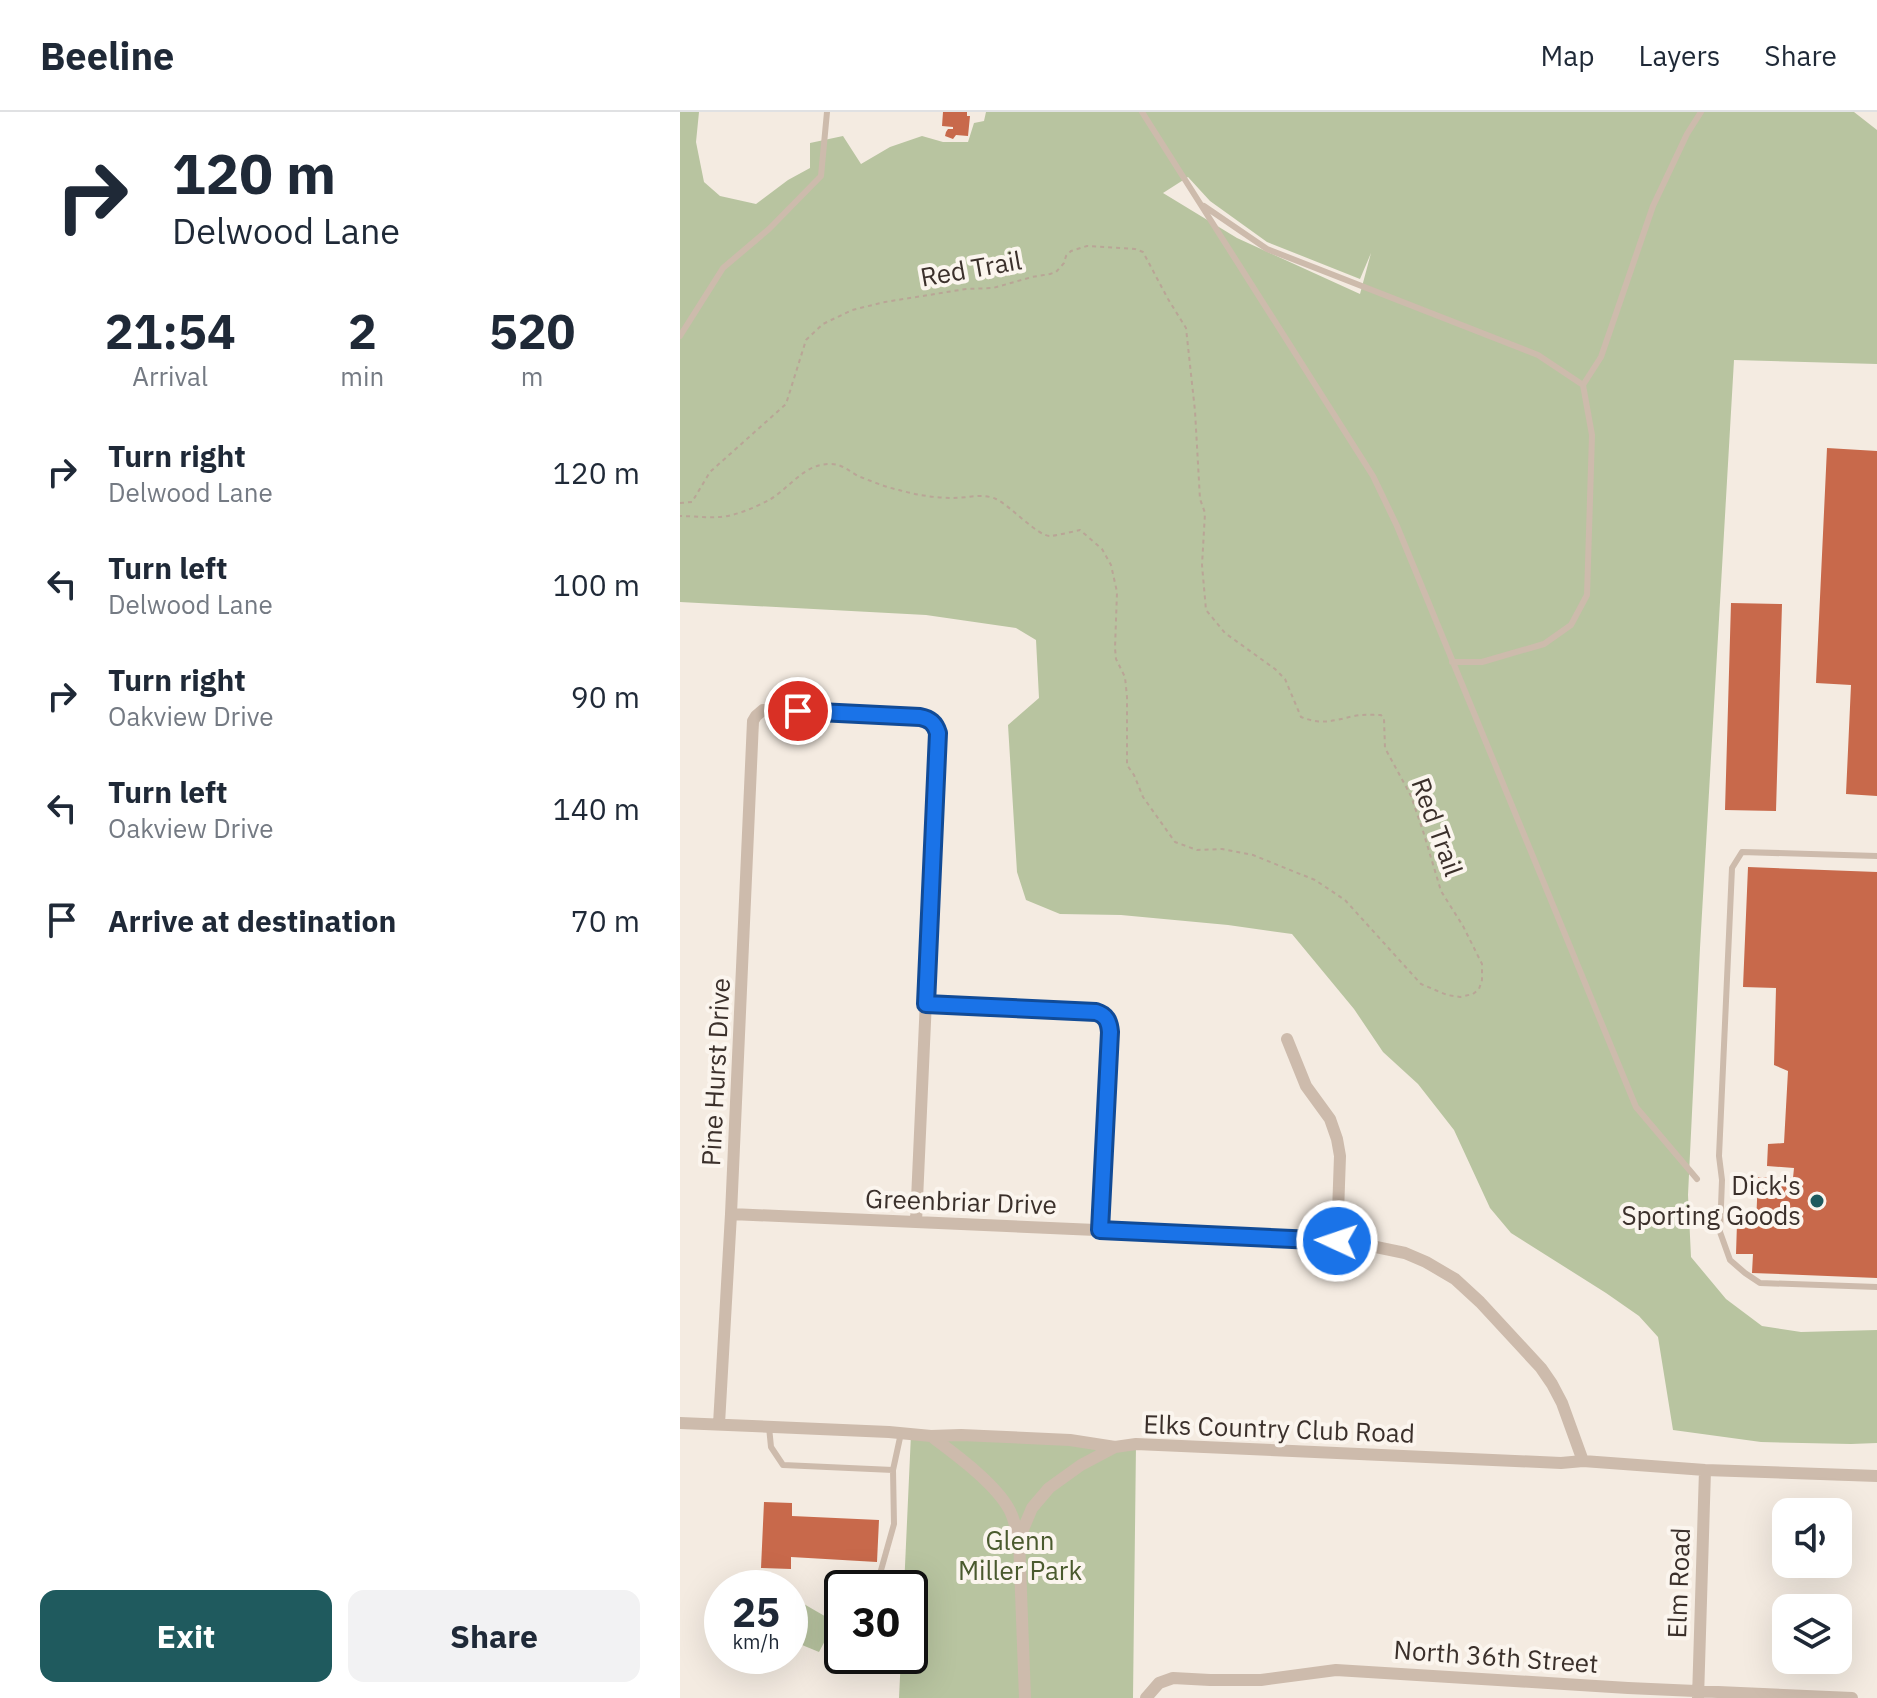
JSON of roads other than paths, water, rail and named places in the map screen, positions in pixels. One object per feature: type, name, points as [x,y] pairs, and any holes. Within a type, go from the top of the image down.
[{"type":"street","name":"Pine Hurst Drive","points":[[719,1424],[753,721],[756,716],[767,710],[920,717],[927,718],[936,726],[926,1004]]},
{"type":"street","points":[[916,1222],[926,1004],[1096,1012],[1105,1016],[1110,1032],[1100,1230]]},
{"type":"street","points":[[1287,1039],[1306,1086],[1330,1119],[1337,1139],[1340,1156],[1337,1241]]},
{"type":"street","name":"Greenbriar Drive","points":[[731,1214],[1347,1241],[1405,1253],[1455,1279],[1541,1368],[1562,1403],[1583,1461]]},
{"type":"street","name":"Elks Country Club Road","points":[[680,1423],[1070,1440],[1115,1447],[1136,1444],[1530,1462],[1583,1461],[1705,1470],[1877,1476]]},
{"type":"street","points":[[931,1436],[1001,1495],[1011,1511],[1019,1539],[1025,1698]]},
{"type":"street","points":[[1019,1539],[1032,1508],[1049,1488],[1081,1465],[1115,1447]]},
{"type":"street","name":"Elm Road","points":[[1698,1694],[1705,1470]]},
{"type":"street","name":"North 36th Street","points":[[1146,1698],[1159,1683],[1173,1678],[1261,1680],[1336,1670],[1698,1694],[1852,1698]]},
{"type":"lane","points":[[680,336],[723,268],[769,229],[821,176],[827,112]]},
{"type":"lane","points":[[1142,112],[1373,476],[1397,526],[1636,1107],[1697,1179]]},
{"type":"lane","points":[[1452,662],[1482,662],[1544,644],[1571,625],[1587,595],[1592,435],[1583,385],[1601,357],[1653,206],[1687,134],[1701,112]]},
{"type":"lane","points":[[1201,204],[1267,249],[1538,355],[1583,385]]},
{"type":"lane","points":[[1877,856],[1742,852],[1732,868],[1719,1156],[1722,1180],[1720,1232],[1730,1260],[1745,1273],[1760,1283],[1877,1287]]},
{"type":"lane","points":[[769,1427],[771,1447],[783,1465],[893,1470]]},
{"type":"lane","points":[[881,1570],[894,1524],[893,1470],[901,1433]]},
{"type":"place","name":"Dick's Sporting Goods","points":[[1817,1201]]},
{"type":"park label","name":"Glenn Miller Park","points":[[1020,1556]]}]
